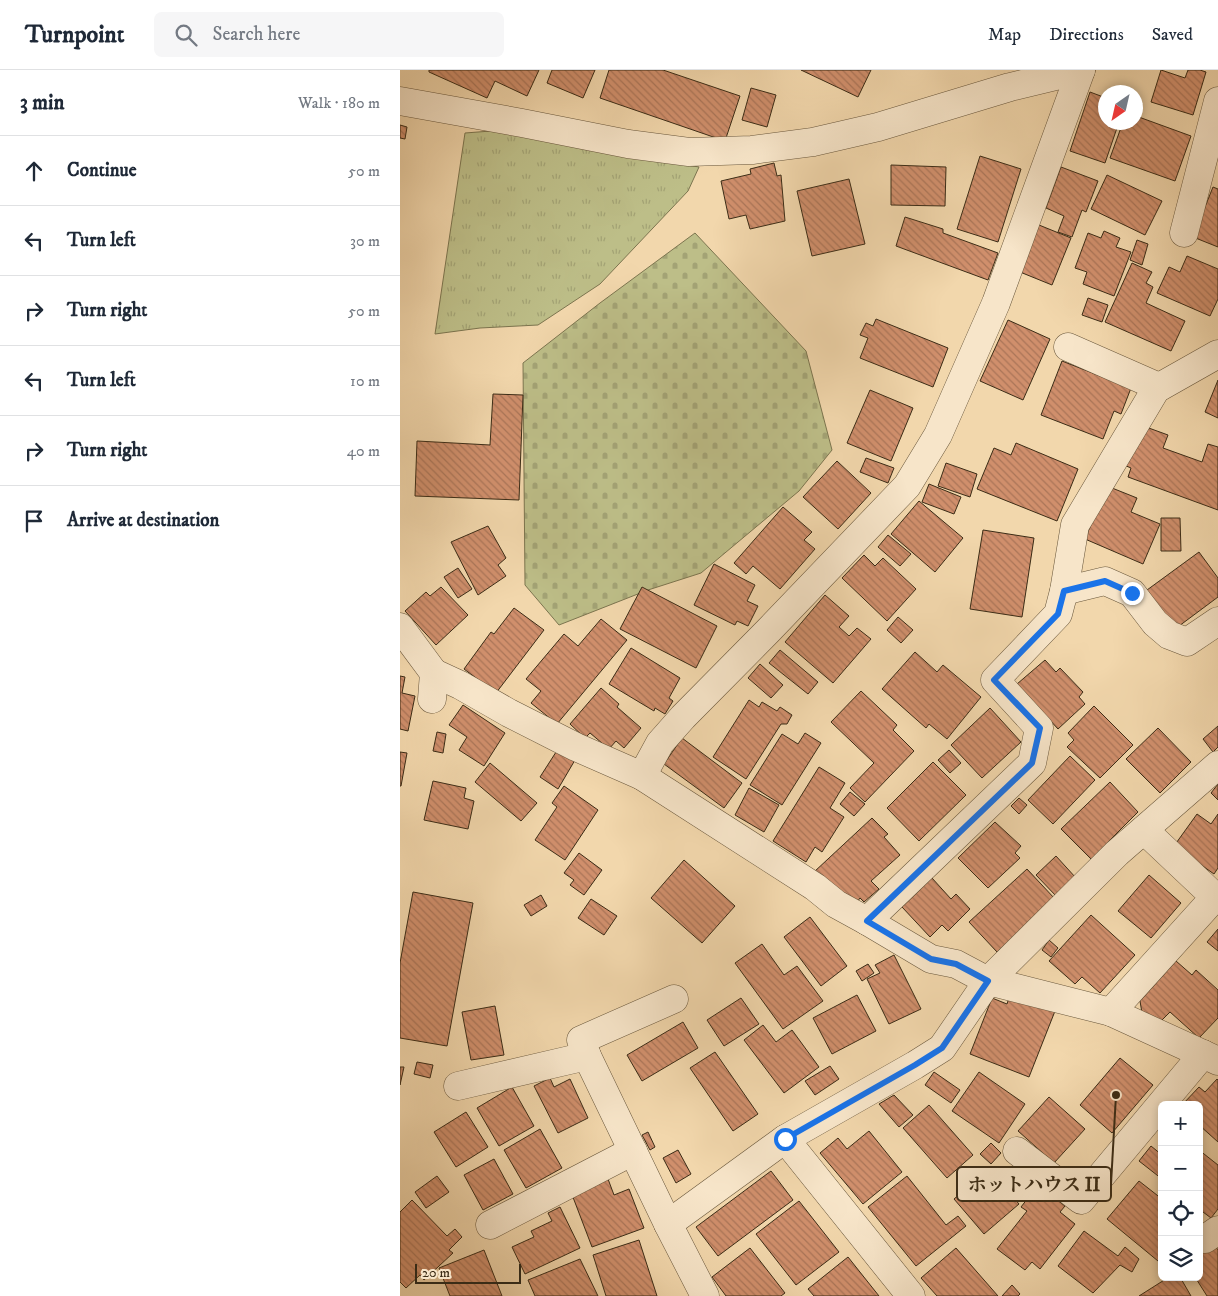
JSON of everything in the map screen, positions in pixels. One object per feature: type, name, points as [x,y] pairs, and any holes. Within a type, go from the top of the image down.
[{"type":"street","points":[[400,101],[628,144],[689,152],[752,150],[813,142],[878,128],[1010,87],[1081,70]]},
{"type":"street","points":[[642,776],[660,743],[683,717],[907,486],[938,435],[996,303],[1081,70]]},
{"type":"street","points":[[1184,233],[1218,100]]},
{"type":"street","points":[[1068,347],[1160,387]]},
{"type":"street","points":[[867,921],[1032,763],[1040,728],[994,680],[1058,614],[1064,591],[1075,525],[1156,389],[1218,354]]},
{"type":"street","points":[[1064,591],[1105,581],[1132,593],[1155,623],[1169,635],[1187,642],[1218,621]]},
{"type":"street","points":[[400,627],[433,686],[460,685],[509,713],[576,747],[642,776],[815,887],[836,904],[931,959],[956,964],[988,981],[1111,1012],[1210,1057],[1081,1200],[1016,1152]]},
{"type":"street","points":[[668,1224],[785,1139],[942,1048],[988,981],[1117,853],[1218,766]]},
{"type":"street","points":[[1111,1012],[1215,897],[1144,830]]},
{"type":"street","points":[[674,999],[581,1040],[633,1152],[705,1296]]},
{"type":"street","points":[[458,1086],[587,1056]]},
{"type":"street","points":[[785,1139],[910,1296]]},
{"type":"street","points":[[490,1225],[633,1152]]},
{"type":"green space","points":[[504,130],[699,167],[688,191],[600,284],[538,325],[480,328],[435,334],[465,133]]},
{"type":"green space","points":[[695,233],[806,351],[832,450],[799,491],[701,573],[648,590],[559,625],[525,585],[523,363]]},
{"type":"building","points":[[429,70],[539,70],[527,96],[495,81],[487,98],[429,72]]},
{"type":"building","points":[[552,70],[595,70],[583,98],[547,83]]},
{"type":"building","points":[[609,70],[663,70],[740,96],[725,141],[600,98]]},
{"type":"building","points":[[801,70],[871,70],[858,97]]},
{"type":"building","points":[[1161,70],[1185,78],[1188,70],[1206,72],[1193,115],[1151,102]]},
{"type":"building","points":[[751,88],[776,95],[767,127],[742,120]]},
{"type":"building","points":[[1090,92],[1098,95],[1098,130],[1116,130],[1105,163],[1070,151]]},
{"type":"building","points":[[1143,119],[1191,136],[1175,181],[1110,158],[1120,130],[1143,130]]},
{"type":"building","points":[[400,125],[407,127],[405,139],[400,138]]},
{"type":"building","points":[[980,156],[1021,169],[998,242],[957,229]]},
{"type":"building","points":[[774,163],[777,176],[781,175],[785,221],[750,229],[746,215],[729,219],[721,181],[751,174],[750,169]]},
{"type":"building","points":[[891,165],[946,167],[945,206],[891,205]]},
{"type":"building","points":[[1061,167],[1098,181],[1086,212],[1082,210],[1072,237],[1058,232],[1064,216],[1046,208]]},
{"type":"building","points":[[1107,175],[1162,201],[1145,235],[1091,209]]},
{"type":"building","points":[[849,179],[865,244],[812,256],[797,191]]},
{"type":"building","points":[[1213,187],[1218,189],[1218,247],[1193,237]]},
{"type":"building","points":[[905,217],[943,229],[943,233],[998,253],[988,280],[896,246]]},
{"type":"building","points":[[1039,225],[1071,238],[1052,285],[1020,272]]},
{"type":"building","points":[[1104,231],[1120,238],[1116,247],[1131,252],[1114,296],[1083,284],[1087,272],[1075,268],[1088,233],[1101,238]]},
{"type":"building","points":[[1137,240],[1148,244],[1142,265],[1130,260]]},
{"type":"building","points":[[1187,256],[1218,269],[1218,299],[1210,316],[1157,293],[1169,267],[1180,272]]},
{"type":"building","points":[[1132,263],[1152,272],[1146,283],[1153,287],[1146,303],[1185,321],[1171,351],[1105,322]]},
{"type":"building","points":[[1088,298],[1108,305],[1102,322],[1082,315]]},
{"type":"building","points":[[876,319],[948,348],[933,387],[860,358],[868,338],[860,335],[866,323],[873,326]]},
{"type":"building","points":[[1008,320],[1050,339],[1023,400],[980,381]]},
{"type":"building","points":[[1062,361],[1131,388],[1121,414],[1114,411],[1103,439],[1041,415]]},
{"type":"building","points":[[1218,380],[1218,418],[1205,412]]},
{"type":"building","points":[[870,390],[913,408],[891,461],[847,443]]},
{"type":"building","points":[[493,394],[523,395],[519,500],[415,496],[417,441],[490,445]]},
{"type":"building","points":[[1146,427],[1168,435],[1163,448],[1202,462],[1208,444],[1218,447],[1218,510],[1128,477],[1131,468],[1124,465],[1133,440],[1140,443]]},
{"type":"building","points":[[1016,443],[1078,469],[1057,521],[977,489],[994,448],[1011,455]]},
{"type":"building","points":[[866,458],[894,468],[888,483],[860,472]]},
{"type":"building","points":[[837,461],[871,493],[838,529],[803,497]]},
{"type":"building","points":[[946,463],[977,474],[970,497],[938,486]]},
{"type":"building","points":[[929,484],[961,497],[954,514],[922,502]]},
{"type":"building","points":[[1107,486],[1137,498],[1131,512],[1160,524],[1143,564],[1085,539]]},
{"type":"building","points":[[919,501],[963,538],[935,572],[891,534]]},
{"type":"building","points":[[783,507],[812,532],[804,540],[815,549],[780,589],[753,566],[746,574],[734,563]]},
{"type":"building","points":[[1161,518],[1180,518],[1181,551],[1161,551]]},
{"type":"building","points":[[488,526],[506,558],[498,565],[506,576],[478,595],[451,542]]},
{"type":"building","points":[[983,530],[1034,538],[1022,617],[970,609]]},
{"type":"building","points":[[888,535],[911,554],[900,566],[878,547]]},
{"type":"building","points":[[1199,552],[1218,578],[1218,597],[1175,629],[1147,590]]},
{"type":"building","points":[[864,555],[875,566],[883,558],[916,589],[887,621],[842,578]]},
{"type":"building","points":[[714,564],[755,585],[747,601],[758,606],[748,626],[737,621],[735,625],[694,605]]},
{"type":"building","points":[[458,568],[472,589],[458,598],[444,577]]},
{"type":"building","points":[[441,587],[468,615],[436,645],[405,611],[426,592],[430,596]]},
{"type":"building","points":[[642,587],[717,626],[696,668],[620,629]]},
{"type":"building","points":[[825,595],[849,616],[839,627],[849,636],[857,628],[871,639],[833,683],[785,642]]},
{"type":"building","points":[[514,608],[544,630],[496,693],[464,669],[491,632],[494,634]]},
{"type":"building","points":[[898,617],[913,630],[901,643],[887,630]]},
{"type":"building","points":[[601,619],[627,640],[557,724],[531,703],[541,691],[526,679],[564,634],[578,646]]},
{"type":"building","points":[[631,648],[680,678],[669,698],[673,701],[665,714],[655,708],[654,711],[609,684]]},
{"type":"building","points":[[780,650],[818,682],[808,694],[769,663]]},
{"type":"building","points":[[915,652],[937,672],[943,665],[981,697],[947,739],[929,724],[926,728],[882,689]]},
{"type":"building","points":[[1045,660],[1056,672],[1060,668],[1083,692],[1079,697],[1085,704],[1058,729],[1017,684]]},
{"type":"building","points":[[760,664],[783,685],[771,698],[748,678]]},
{"type":"building","points":[[400,676],[405,677],[402,693],[415,696],[408,731],[400,729]]},
{"type":"building","points":[[601,688],[619,704],[617,707],[641,728],[624,748],[616,741],[609,749],[590,733],[585,738],[570,724]]},
{"type":"building","points":[[861,691],[897,725],[893,730],[914,751],[865,802],[850,788],[874,763],[831,722]]},
{"type":"building","points":[[749,700],[759,707],[762,702],[777,711],[780,707],[792,715],[787,724],[781,724],[746,779],[713,757]]},
{"type":"building","points":[[463,705],[505,733],[484,766],[459,750],[467,737],[449,725]]},
{"type":"building","points":[[1094,706],[1133,745],[1100,778],[1067,747],[1074,740],[1068,733]]},
{"type":"building","points":[[990,708],[1021,742],[982,778],[951,745]]},
{"type":"building","points":[[1218,726],[1218,747],[1213,752],[1203,739]]},
{"type":"building","points":[[1158,728],[1191,762],[1160,793],[1126,759]]},
{"type":"building","points":[[437,732],[446,734],[443,753],[433,751]]},
{"type":"building","points":[[805,733],[821,743],[782,805],[750,785],[782,734],[798,744]]},
{"type":"building","points":[[682,738],[742,783],[724,808],[664,764]]},
{"type":"building","points":[[558,749],[575,760],[558,789],[540,777]]},
{"type":"building","points":[[949,750],[961,763],[950,773],[938,760]]},
{"type":"building","points":[[400,752],[407,753],[401,786],[400,786]]},
{"type":"building","points":[[1070,756],[1095,780],[1053,824],[1028,800]]},
{"type":"building","points":[[933,762],[966,795],[919,841],[887,808]]},
{"type":"building","points":[[490,763],[537,803],[521,821],[475,782]]},
{"type":"building","points":[[819,767],[845,783],[830,808],[844,817],[822,852],[815,847],[806,862],[773,841]]},
{"type":"building","points":[[433,781],[466,788],[464,798],[474,801],[468,829],[424,820]]},
{"type":"building","points":[[1110,782],[1138,812],[1091,859],[1061,829]]},
{"type":"building","points":[[1218,784],[1218,800],[1211,793]]},
{"type":"building","points":[[564,786],[598,810],[565,860],[535,840],[557,807],[552,803]]},
{"type":"building","points":[[749,788],[779,805],[764,832],[735,815]]},
{"type":"building","points":[[850,792],[865,804],[854,816],[840,804]]},
{"type":"building","points":[[1019,798],[1027,805],[1019,814],[1011,806]]},
{"type":"building","points":[[1197,814],[1211,824],[1218,814],[1218,868],[1214,874],[1174,846]]},
{"type":"building","points":[[872,818],[888,834],[884,837],[900,855],[871,881],[879,889],[864,902],[860,898],[857,902],[814,872]]},
{"type":"building","points":[[995,822],[1021,846],[1015,853],[1020,858],[988,888],[958,858]]},
{"type":"building","points":[[579,853],[602,870],[584,895],[570,885],[574,880],[564,873]]},
{"type":"building","points":[[1056,856],[1076,878],[1057,897],[1036,875]]},
{"type":"building","points":[[684,860],[735,906],[702,943],[651,898]]},
{"type":"building","points":[[1027,869],[1055,899],[997,952],[969,922]]},
{"type":"building","points":[[1149,875],[1181,903],[1151,938],[1118,911]]},
{"type":"building","points":[[932,878],[951,899],[956,894],[970,909],[948,931],[942,925],[930,937],[902,907]]},
{"type":"building","points":[[413,892],[473,903],[447,1046],[400,1038],[400,963]]},
{"type":"building","points":[[541,895],[547,906],[531,916],[524,905]]},
{"type":"building","points":[[591,899],[617,916],[604,935],[578,918]]},
{"type":"building","points":[[1091,915],[1135,955],[1100,993],[1082,977],[1075,984],[1049,961]]},
{"type":"building","points":[[810,917],[847,966],[821,986],[784,937]]},
{"type":"building","points":[[1218,929],[1218,951],[1207,942]]},
{"type":"building","points":[[1049,940],[1058,948],[1051,957],[1042,950]]},
{"type":"building","points":[[762,944],[784,975],[797,966],[823,1001],[783,1029],[735,963]]},
{"type":"building","points":[[894,955],[921,1009],[889,1024],[867,979],[880,973],[875,965]]},
{"type":"building","points":[[1176,961],[1192,975],[1196,970],[1218,990],[1218,1018],[1199,1038],[1170,1012],[1161,1021],[1142,1013],[1140,1001]]},
{"type":"building","points":[[868,964],[874,973],[862,981],[856,971]]},
{"type":"building","points":[[1012,988],[1057,1006],[1029,1077],[970,1054],[992,998],[1007,1004]]},
{"type":"building","points":[[857,995],[876,1031],[832,1054],[813,1018]]},
{"type":"building","points":[[741,998],[759,1024],[724,1046],[707,1020]]},
{"type":"building","points":[[495,1006],[504,1055],[471,1060],[462,1012]]},
{"type":"building","points":[[683,1022],[698,1048],[642,1081],[627,1055]]},
{"type":"building","points":[[763,1025],[776,1042],[792,1030],[819,1067],[784,1093],[744,1040]]},
{"type":"building","points":[[715,1052],[758,1114],[733,1131],[690,1068]]},
{"type":"building","points":[[1120,1058],[1153,1085],[1112,1133],[1080,1105]]},
{"type":"building","points":[[417,1062],[433,1065],[430,1078],[414,1074]]},
{"type":"building","points":[[830,1066],[839,1079],[815,1095],[805,1081]]},
{"type":"building","points":[[400,1067],[404,1067],[400,1085]]},
{"type":"building","points":[[934,1072],[960,1090],[951,1103],[925,1085]]},
{"type":"building","points":[[979,1072],[1025,1104],[999,1143],[952,1111]]},
{"type":"building","points":[[550,1078],[554,1087],[570,1079],[588,1118],[558,1133],[534,1086]]},
{"type":"building","points":[[1218,1080],[1218,1142],[1203,1129],[1203,1101],[1186,1101],[1199,1087],[1205,1092]]},
{"type":"building","points":[[512,1087],[534,1126],[499,1146],[477,1108]]},
{"type":"building","points":[[894,1095],[913,1115],[899,1127],[879,1104]]},
{"type":"building","points":[[1049,1097],[1085,1129],[1054,1163],[1018,1131]]},
{"type":"building","points":[[929,1105],[973,1155],[947,1178],[903,1128]]},
{"type":"building","points":[[466,1112],[488,1147],[456,1167],[434,1132]]},
{"type":"building","points":[[540,1129],[562,1168],[526,1188],[504,1150]]},
{"type":"building","points":[[869,1131],[902,1172],[863,1204],[820,1153],[838,1138],[847,1149]]},
{"type":"building","points":[[648,1132],[655,1147],[650,1150],[642,1135]]},
{"type":"building","points":[[991,1143],[1001,1153],[991,1164],[980,1154]]},
{"type":"building","points":[[1151,1146],[1158,1152],[1158,1176],[1139,1161]]},
{"type":"building","points":[[678,1150],[691,1174],[676,1183],[663,1158]]},
{"type":"building","points":[[1203,1153],[1218,1165],[1218,1209],[1211,1218],[1203,1212]]},
{"type":"building","points":[[494,1159],[513,1194],[483,1210],[464,1175]]},
{"type":"building","points":[[989,1169],[1019,1204],[984,1234],[954,1199]]},
{"type":"building","points":[[771,1171],[793,1200],[718,1256],[696,1227]]},
{"type":"building","points":[[437,1176],[449,1192],[426,1208],[415,1192]]},
{"type":"building","points":[[907,1176],[946,1225],[958,1216],[966,1226],[916,1266],[868,1207]]},
{"type":"building","points":[[608,1179],[614,1195],[629,1189],[644,1228],[592,1247],[571,1192]]},
{"type":"building","points":[[1139,1181],[1158,1196],[1158,1261],[1107,1219]]},
{"type":"building","points":[[1038,1185],[1065,1206],[1060,1212],[1075,1224],[1040,1269],[1032,1262],[1025,1270],[997,1249],[1027,1211],[1021,1207]]},
{"type":"building","points":[[412,1200],[447,1236],[455,1229],[462,1237],[449,1250],[453,1253],[424,1280],[420,1275],[406,1288],[400,1282],[400,1212]]},
{"type":"building","points":[[799,1201],[839,1252],[796,1285],[756,1234]]},
{"type":"building","points":[[560,1207],[580,1248],[525,1274],[512,1247],[534,1237],[531,1231],[552,1221],[548,1213]]},
{"type":"building","points":[[1084,1231],[1118,1256],[1125,1247],[1139,1259],[1132,1272],[1120,1265],[1093,1293],[1058,1266]]},
{"type":"building","points":[[639,1240],[657,1296],[606,1296],[593,1255]]},
{"type":"building","points":[[1214,1244],[1218,1250],[1218,1296],[1207,1296],[1198,1281],[1203,1281],[1203,1251]]},
{"type":"building","points":[[750,1248],[785,1293],[781,1296],[726,1296],[712,1277]]},
{"type":"building","points":[[956,1248],[998,1296],[937,1296],[921,1278]]},
{"type":"building","points":[[484,1250],[502,1296],[450,1296],[439,1268]]},
{"type":"building","points":[[848,1257],[879,1296],[814,1296],[808,1289]]},
{"type":"building","points":[[580,1259],[598,1296],[535,1296],[528,1280]]},
{"type":"building","points":[[1163,1281],[1182,1281],[1191,1296],[1139,1296]]},
{"type":"building","points":[[1012,1285],[1020,1294],[1018,1296],[1002,1296]]},
{"type":"place","name":"ホットハウス II","points":[[1116,1095]]},
{"type":"route","points":[[785,1139],[942,1048],[988,981],[956,964],[931,959],[867,921],[1032,763],[1040,728],[994,680],[1058,614],[1064,591],[1105,581],[1132,593]]}]
